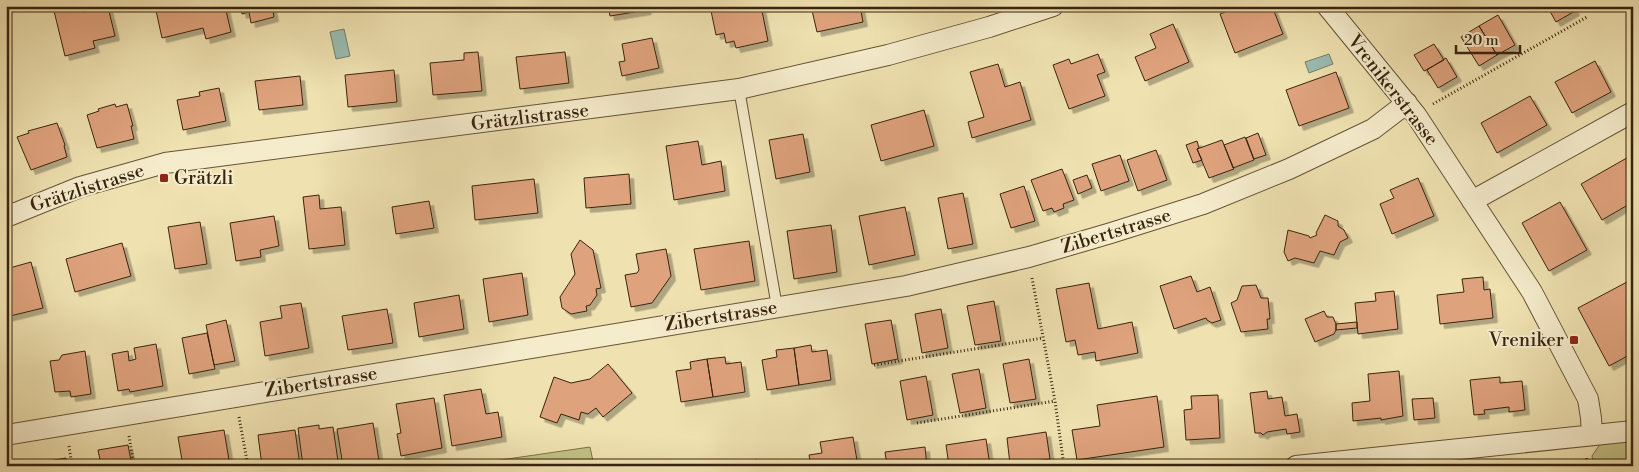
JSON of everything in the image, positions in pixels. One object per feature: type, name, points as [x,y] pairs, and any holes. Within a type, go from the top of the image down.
[{"type":"street","name":"Grätzlistrasse","points":[[6,217],[80,187],[165,163],[739,89],[888,55],[989,27],[1053,6]]},
{"type":"street","name":"Vrenikerstrasse","points":[[1327,6],[1412,109],[1532,292],[1588,399],[1592,435]]},
{"type":"street","name":"Zibertstrasse","points":[[6,435],[906,286],[1029,257],[1203,204],[1373,129],[1412,109]]},
{"type":"street","points":[[1472,200],[1633,112]]},
{"type":"street","points":[[1296,466],[1633,431]]},
{"type":"lane","points":[[739,89],[777,307]]},
{"type":"path","points":[[1412,109],[1587,17]]},
{"type":"path","points":[[1029,257],[1055,401],[1064,466]]},
{"type":"path","points":[[874,365],[1043,338]]},
{"type":"path","points":[[236,396],[248,466]]},
{"type":"path","points":[[917,423],[1055,401]]},
{"type":"path","points":[[126,415],[134,466]]},
{"type":"green space","points":[[1633,441],[1633,466],[1594,466],[1592,456],[1600,444]]},
{"type":"green space","points":[[590,447],[594,466],[459,466]]},
{"type":"water","points":[[344,29],[350,56],[336,59],[330,32]]},
{"type":"water","points":[[1329,54],[1333,64],[1309,73],[1305,62]]},
{"type":"building","points":[[73,6],[82,6],[84,12],[108,7],[115,36],[93,41],[95,48],[65,56],[54,11]]},
{"type":"building","points":[[155,6],[225,6],[231,32],[206,39],[203,28],[162,38]]},
{"type":"building","points":[[240,6],[272,6],[274,17],[251,23],[249,12],[242,14]]},
{"type":"building","points":[[608,6],[646,6],[647,10],[610,16]]},
{"type":"building","points":[[710,6],[749,6],[749,8],[761,6],[768,41],[736,48],[734,41],[726,43],[724,33],[716,35]]},
{"type":"building","points":[[811,6],[860,6],[863,22],[817,32]]},
{"type":"building","points":[[1240,6],[1272,6],[1283,34],[1235,53],[1220,14]]},
{"type":"building","points":[[1547,6],[1573,6],[1575,11],[1556,22]]},
{"type":"building","points":[[1498,15],[1515,45],[1497,55],[1479,26]]},
{"type":"building","points":[[1173,24],[1189,62],[1145,81],[1135,57],[1156,48],[1150,34]]},
{"type":"building","points":[[1479,26],[1497,55],[1479,66],[1461,37]]},
{"type":"building","points":[[652,38],[659,68],[622,76],[619,62],[625,61],[622,44]]},
{"type":"building","points":[[1434,44],[1444,60],[1424,71],[1414,55]]},
{"type":"building","points":[[478,52],[482,91],[433,95],[430,63],[464,60],[464,53]]},
{"type":"building","points":[[565,52],[569,83],[520,89],[516,57]]},
{"type":"building","points":[[1098,54],[1105,72],[1097,75],[1105,96],[1069,109],[1053,65],[1069,59],[1071,64]]},
{"type":"building","points":[[1446,58],[1457,77],[1438,88],[1427,70]]},
{"type":"building","points":[[1595,61],[1611,92],[1572,113],[1555,82]]},
{"type":"building","points":[[998,64],[1005,87],[1020,82],[1031,120],[972,138],[968,122],[984,117],[970,72]]},
{"type":"building","points":[[394,70],[397,102],[348,107],[345,75]]},
{"type":"building","points":[[1336,72],[1349,108],[1299,126],[1286,90]]},
{"type":"building","points":[[300,76],[303,105],[259,110],[255,81]]},
{"type":"building","points":[[219,88],[226,121],[183,130],[177,100],[200,96],[199,92]]},
{"type":"building","points":[[1530,96],[1547,125],[1497,153],[1481,123]]},
{"type":"building","points":[[115,104],[116,107],[127,104],[133,126],[131,126],[134,139],[97,148],[87,115],[99,111],[98,109]]},
{"type":"building","points":[[924,110],[934,146],[881,161],[871,125]]},
{"type":"building","points":[[57,123],[67,157],[31,170],[17,137],[29,133],[28,131]]},
{"type":"building","points":[[1258,133],[1266,155],[1254,159],[1246,138]]},
{"type":"building","points":[[803,134],[810,172],[776,179],[769,140]]},
{"type":"building","points":[[1245,137],[1254,160],[1233,168],[1224,145]]},
{"type":"building","points":[[1222,140],[1234,169],[1209,178],[1197,149]]},
{"type":"building","points":[[698,141],[702,165],[721,161],[725,191],[674,200],[666,146]]},
{"type":"building","points":[[1197,141],[1199,148],[1197,149],[1202,160],[1193,163],[1186,145]]},
{"type":"building","points":[[1156,150],[1167,180],[1138,191],[1127,160]]},
{"type":"building","points":[[1120,155],[1129,181],[1101,191],[1092,164]]},
{"type":"building","points":[[1632,155],[1633,202],[1602,220],[1581,184]]},
{"type":"building","points":[[1062,169],[1074,200],[1063,204],[1064,208],[1054,212],[1052,208],[1043,211],[1031,180]]},
{"type":"building","points":[[629,174],[631,204],[586,208],[584,178]]},
{"type":"building","points":[[1087,175],[1092,188],[1078,194],[1073,180]]},
{"type":"building","points":[[1418,178],[1434,216],[1392,234],[1380,204],[1394,198],[1390,190]]},
{"type":"building","points":[[534,179],[538,213],[475,220],[472,186]]},
{"type":"building","points":[[1024,186],[1035,221],[1011,228],[1000,194]]},
{"type":"building","points":[[963,193],[973,244],[948,249],[938,198]]},
{"type":"building","points":[[319,195],[320,209],[341,207],[345,245],[309,249],[303,197]]},
{"type":"building","points":[[429,201],[434,228],[396,234],[392,207]]},
{"type":"building","points":[[1560,202],[1587,250],[1549,271],[1522,223]]},
{"type":"building","points":[[905,207],[915,255],[869,265],[859,216]]},
{"type":"building","points":[[1325,215],[1338,221],[1338,226],[1344,230],[1348,238],[1340,242],[1334,255],[1320,251],[1314,263],[1295,258],[1288,261],[1284,252],[1288,230],[1309,236],[1310,238],[1317,235],[1316,233]]},
{"type":"building","points":[[274,216],[279,246],[260,250],[261,257],[236,261],[230,223]]},
{"type":"building","points":[[200,222],[207,264],[175,269],[168,227]]},
{"type":"building","points":[[831,225],[837,272],[794,279],[787,231]]},
{"type":"building","points":[[580,240],[593,250],[601,288],[596,289],[597,295],[590,305],[586,306],[587,311],[571,314],[562,308],[560,297],[575,274],[571,254]]},
{"type":"building","points":[[749,241],[755,281],[701,290],[694,249]]},
{"type":"building","points":[[122,243],[131,276],[75,292],[66,259]]},
{"type":"building","points":[[666,249],[671,276],[652,303],[631,307],[625,275],[637,273],[639,270],[636,254]]},
{"type":"building","points":[[31,262],[43,308],[6,317],[6,269]]},
{"type":"building","points":[[522,273],[528,315],[489,322],[483,279]]},
{"type":"building","points":[[1191,276],[1197,292],[1210,287],[1221,320],[1212,323],[1206,318],[1174,329],[1160,286]]},
{"type":"building","points":[[1483,277],[1484,290],[1490,289],[1493,318],[1440,324],[1437,295],[1464,292],[1462,279]]},
{"type":"building","points":[[1627,282],[1633,292],[1633,320],[1628,323],[1633,332],[1633,353],[1609,366],[1578,308]]},
{"type":"building","points":[[1089,283],[1098,329],[1132,322],[1138,353],[1096,361],[1095,352],[1078,355],[1075,340],[1066,342],[1056,289]]},
{"type":"building","points":[[1256,285],[1261,298],[1268,298],[1270,319],[1267,319],[1268,329],[1241,332],[1231,303],[1237,300],[1242,286]]},
{"type":"building","points":[[1394,291],[1398,329],[1358,334],[1355,303],[1376,301],[1375,293]]},
{"type":"building","points":[[459,295],[464,329],[419,337],[414,303]]},
{"type":"building","points":[[994,301],[1001,341],[975,345],[967,306]]},
{"type":"building","points":[[301,303],[309,348],[265,356],[260,322],[282,318],[280,306]]},
{"type":"building","points":[[387,309],[393,343],[348,350],[342,316]]},
{"type":"building","points":[[941,309],[948,348],[922,353],[915,314]]},
{"type":"building","points":[[1324,311],[1327,317],[1333,317],[1336,330],[1334,334],[1315,342],[1305,319]]},
{"type":"building","points":[[226,320],[235,361],[214,365],[206,325]]},
{"type":"building","points":[[891,320],[898,359],[872,364],[865,324]]},
{"type":"building","points":[[1357,322],[1357,328],[1336,330],[1336,324]]},
{"type":"building","points":[[207,333],[215,369],[189,374],[182,338]]},
{"type":"building","points":[[156,344],[163,386],[130,392],[129,389],[118,391],[112,354],[128,351],[129,361],[136,359],[134,348]]},
{"type":"building","points":[[811,345],[812,352],[827,350],[831,380],[799,385],[794,348]]},
{"type":"building","points":[[794,348],[799,385],[767,390],[762,360],[777,357],[776,350]]},
{"type":"building","points":[[85,351],[91,394],[71,397],[70,391],[55,392],[50,361],[59,360],[62,355]]},
{"type":"building","points":[[725,357],[726,364],[741,362],[745,392],[713,397],[707,359]]},
{"type":"building","points":[[707,359],[713,397],[681,402],[676,371],[691,369],[690,362]]},
{"type":"building","points":[[1029,359],[1036,399],[1010,403],[1003,364]]},
{"type":"building","points":[[608,364],[632,393],[603,417],[596,408],[588,414],[581,412],[579,420],[561,414],[557,423],[540,417],[554,377],[571,383],[590,379]]},
{"type":"building","points":[[979,369],[986,408],[960,413],[952,374]]},
{"type":"building","points":[[1399,371],[1403,416],[1381,420],[1381,418],[1353,421],[1352,403],[1370,401],[1368,374]]},
{"type":"building","points":[[926,376],[933,415],[907,420],[900,381]]},
{"type":"building","points":[[1500,377],[1500,383],[1522,381],[1525,410],[1509,412],[1509,407],[1484,410],[1485,414],[1474,415],[1470,380]]},
{"type":"building","points":[[481,389],[486,414],[498,412],[502,437],[452,446],[444,395]]},
{"type":"building","points":[[1267,391],[1268,399],[1282,397],[1285,416],[1297,414],[1300,432],[1287,434],[1286,429],[1267,432],[1263,435],[1255,433],[1250,393]]},
{"type":"building","points":[[1218,395],[1220,438],[1186,440],[1184,410],[1192,409],[1191,396]]},
{"type":"building","points":[[1157,396],[1164,447],[1077,460],[1072,430],[1100,426],[1097,405]]},
{"type":"building","points":[[434,398],[442,448],[401,456],[397,434],[401,433],[396,404]]},
{"type":"building","points":[[1433,398],[1435,418],[1414,420],[1412,399]]},
{"type":"building","points":[[373,423],[379,461],[343,466],[337,429]]},
{"type":"building","points":[[319,425],[319,429],[333,427],[338,461],[303,466],[298,428]]},
{"type":"building","points":[[224,430],[230,466],[183,466],[178,437]]},
{"type":"building","points":[[295,430],[300,466],[262,466],[258,435]]},
{"type":"building","points":[[1046,432],[1050,459],[1010,464],[1007,438]]},
{"type":"building","points":[[853,437],[858,466],[811,466],[809,455],[822,453],[820,442]]},
{"type":"building","points":[[986,439],[990,466],[949,466],[946,445]]},
{"type":"building","points":[[128,445],[132,466],[96,466],[101,465],[98,450]]},
{"type":"building","points":[[925,447],[927,466],[887,466],[885,452]]},
{"type":"building","points":[[66,458],[67,466],[37,466],[36,463]]},
{"type":"building","points":[[757,460],[758,466],[720,466]]},
{"type":"place","name":"Grätzli","points":[[164,178]]},
{"type":"place","name":"Vreniker","points":[[1574,340]]}]
